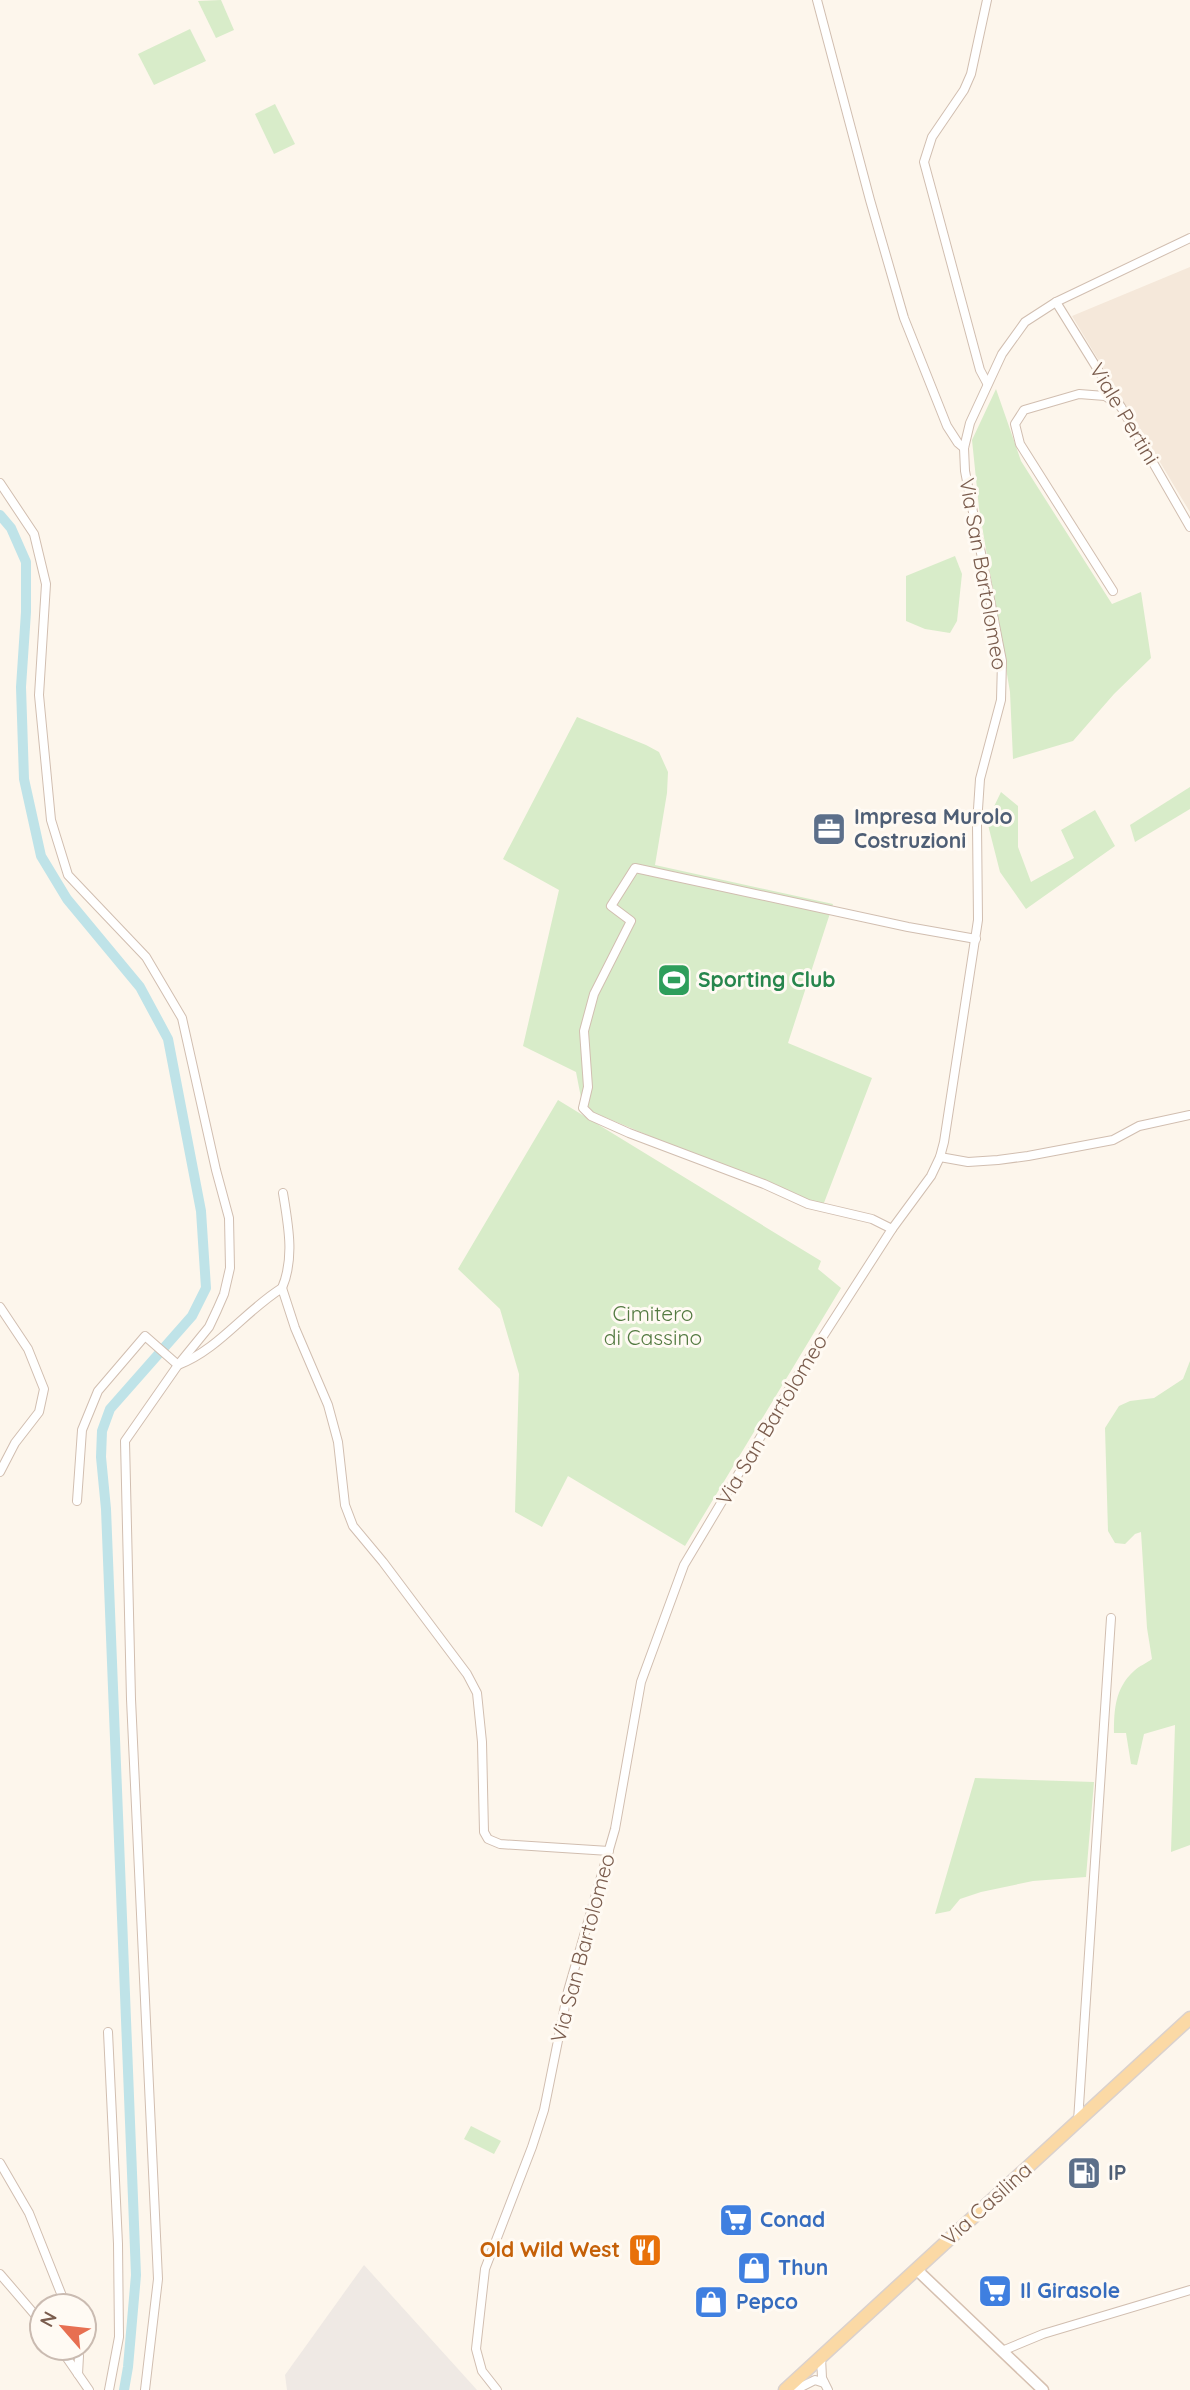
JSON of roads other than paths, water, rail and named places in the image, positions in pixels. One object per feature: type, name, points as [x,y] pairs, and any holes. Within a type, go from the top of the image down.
[{"type":"main road","name":"Via Casilina","points":[[785,2390],[1190,2018]]},
{"type":"street","points":[[817,0],[904,318],[947,426],[958,443],[964,447],[970,423],[988,383],[1013,335],[1025,322],[1056,302],[1190,238]]},
{"type":"street","points":[[987,0],[971,74],[964,90],[932,137],[924,162],[980,370],[988,383]]},
{"type":"street","name":"Viale Pertini","points":[[1056,302],[1121,407],[1190,527]]},
{"type":"street","points":[[1113,591],[1020,444],[1015,424],[1024,410],[1079,394],[1105,396],[1121,407]]},
{"type":"street","name":"Via San Bartolomeo","points":[[496,2390],[482,2371],[476,2349],[485,2269],[544,2110],[568,1991],[615,1829],[640,1682],[684,1565],[791,1386],[892,1229],[920,1194],[940,1157],[976,939],[980,779],[1001,700],[1002,661],[965,471],[964,447]]},
{"type":"street","points":[[0,483],[34,534],[46,584],[39,695],[51,820],[68,875],[146,957],[182,1018],[229,1218],[230,1268],[224,1294],[209,1327],[178,1365],[125,1440],[131,1699],[158,2279],[145,2390]]},
{"type":"street","points":[[892,1229],[872,1219],[808,1204],[764,1184],[629,1133],[591,1116],[583,1108],[588,1087],[584,1031],[594,993],[631,921],[611,906],[635,868],[908,927],[976,939]]},
{"type":"street","points":[[940,1157],[968,1162],[998,1160],[1113,1140],[1139,1126],[1190,1115]]},
{"type":"street","points":[[178,1365],[195,1359],[265,1298],[282,1288],[287,1277],[290,1241],[283,1193]]},
{"type":"street","points":[[282,1288],[295,1328],[328,1405],[338,1442],[345,1505],[353,1526],[461,1666],[477,1693],[482,1742],[484,1832],[488,1839],[500,1844],[609,1851]]},
{"type":"street","points":[[0,1307],[28,1349],[44,1389],[38,1412],[15,1443],[0,1472]]},
{"type":"street","points":[[77,1501],[82,1430],[98,1391],[145,1336],[178,1365]]},
{"type":"street","points":[[1078,2121],[1111,1618]]},
{"type":"street","points":[[108,2032],[119,2310],[119,2337],[109,2390]]},
{"type":"street","points":[[0,2163],[29,2213],[60,2292]]},
{"type":"street","points":[[916,2269],[1043,2390]]},
{"type":"street","points":[[0,2274],[28,2307]]},
{"type":"street","points":[[1002,2351],[1043,2334],[1190,2290]]},
{"type":"street","points":[[821,2357],[826,2386]]},
{"type":"street","points":[[69,2362],[89,2390]]},
{"type":"street","points":[[78,2377],[79,2362]]},
{"type":"street","points":[[796,2390],[815,2380],[826,2386]]},
{"type":"waterway","points":[[0,515],[11,528],[26,562],[21,687],[24,779],[41,856],[67,899],[140,987],[168,1039],[201,1211],[206,1288],[192,1316],[110,1409],[102,1431],[136,2275],[124,2390]]},
{"type":"place","name":"Impresa Murolo Costruzioni","points":[[829,829]]},
{"type":"place","name":"Sporting Club","points":[[674,980]]},
{"type":"place","name":"IP","points":[[1084,2173]]},
{"type":"place","name":"Conad","points":[[736,2220]]},
{"type":"place","name":"Old Wild West","points":[[645,2250]]},
{"type":"place","name":"Thun","points":[[754,2268]]},
{"type":"place","name":"Il Girasole","points":[[995,2291]]},
{"type":"place","name":"Pepco","points":[[711,2302]]},
{"type":"park label","name":"Cimitero di Cassino","points":[[653,1326]]}]
